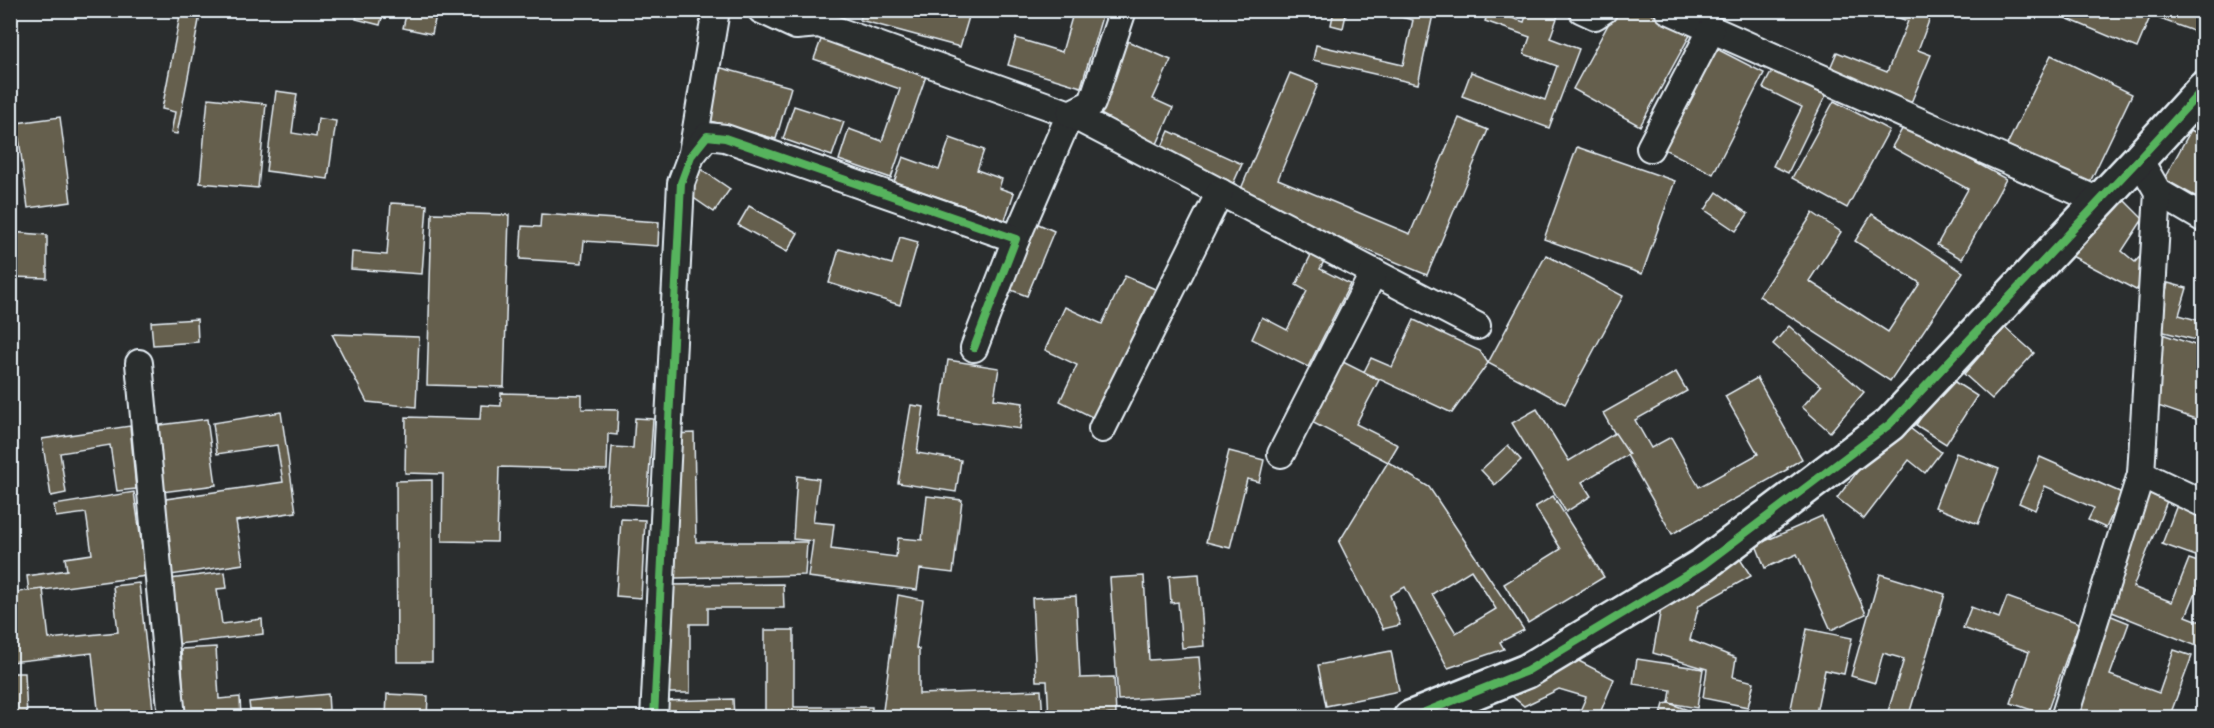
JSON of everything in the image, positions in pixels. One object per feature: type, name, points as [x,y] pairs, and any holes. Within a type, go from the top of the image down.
[{"type":"street","points":[[654,717],[681,183],[692,156],[716,10]]},
{"type":"street","points":[[761,10],[795,26],[819,24],[1070,114],[1477,326]]},
{"type":"street","points":[[974,348],[1016,239],[1070,114],[1092,103],[1123,10]]},
{"type":"street","points":[[1582,10],[1595,16],[1604,10]]},
{"type":"street","points":[[1668,10],[2099,201]]},
{"type":"street","points":[[1650,148],[1711,31]]},
{"type":"street","points":[[1410,717],[1527,671],[1703,565],[1890,424],[2204,88]]},
{"type":"street","points":[[692,156],[707,136],[725,138],[1016,239]]},
{"type":"street","points":[[2139,159],[2158,192],[2204,219]]},
{"type":"street","points":[[1102,429],[1220,192]]},
{"type":"street","points":[[2064,717],[2141,474],[2158,192]]},
{"type":"street","points":[[1281,454],[1374,272]]},
{"type":"street","points":[[139,363],[172,717]]},
{"type":"street","points":[[2141,474],[2204,504]]},
{"type":"building","points":[[181,10],[201,10],[177,134],[171,133],[175,112],[162,109]]},
{"type":"building","points":[[358,10],[384,10],[380,25],[356,19]]},
{"type":"building","points":[[407,10],[437,10],[432,34],[403,28]]},
{"type":"building","points":[[863,10],[971,10],[960,47],[860,20]]},
{"type":"building","points":[[1074,10],[1104,10],[1081,87],[1008,65],[1016,38],[1062,52]]},
{"type":"building","points":[[1334,10],[1347,10],[1343,28],[1331,25]]},
{"type":"building","points":[[1372,10],[1434,10],[1418,84],[1313,60],[1316,45],[1403,65],[1413,20]]},
{"type":"building","points":[[1489,10],[1524,22],[1528,10],[1560,10],[1550,38],[1579,49],[1549,128],[1462,96],[1471,72],[1545,100],[1557,66],[1524,54],[1530,37],[1485,21]]},
{"type":"building","points":[[1616,10],[1646,10],[1690,35],[1640,126],[1573,89]]},
{"type":"building","points":[[1896,10],[1933,10],[1918,50],[1931,55],[1910,105],[1828,73],[1837,52],[1887,72],[1908,21],[1893,16]]},
{"type":"building","points":[[2063,10],[2109,10],[2120,15],[2122,10],[2153,10],[2137,48],[2061,16]]},
{"type":"building","points":[[2154,10],[2204,10],[2204,35],[2152,16]]},
{"type":"building","points":[[822,37],[927,73],[891,178],[839,160],[849,129],[882,141],[900,89],[814,59]]},
{"type":"building","points":[[1125,40],[1171,60],[1153,99],[1173,108],[1157,144],[1092,116]]},
{"type":"building","points":[[1715,48],[1764,73],[1713,174],[1664,149]]},
{"type":"building","points":[[2051,55],[2132,94],[2089,184],[2007,145]]},
{"type":"building","points":[[718,67],[791,87],[776,139],[703,119]]},
{"type":"building","points":[[1774,67],[1827,93],[1788,173],[1773,166],[1802,107],[1763,88]]},
{"type":"building","points":[[1290,73],[1318,84],[1278,179],[1410,234],[1459,118],[1488,130],[1427,275],[1238,196]]},
{"type":"building","points":[[276,91],[297,94],[292,133],[316,137],[318,118],[336,121],[328,179],[266,171]]},
{"type":"building","points":[[208,98],[266,104],[258,188],[200,183]]},
{"type":"building","points":[[1834,101],[1889,130],[1847,208],[1792,178]]},
{"type":"building","points":[[794,106],[844,122],[832,156],[783,139]]},
{"type":"building","points":[[60,117],[71,202],[28,208],[17,123]]},
{"type":"building","points":[[1905,124],[2006,179],[1962,259],[1937,245],[1968,189],[1892,147]]},
{"type":"building","points":[[2191,130],[2204,137],[2204,201],[2164,179]]},
{"type":"building","points":[[1169,131],[1242,164],[1233,184],[1160,151]]},
{"type":"building","points":[[950,138],[984,150],[977,170],[1002,179],[999,188],[1014,193],[1005,220],[894,182],[903,157],[939,170]]},
{"type":"building","points":[[1577,147],[1675,181],[1642,274],[1544,239]]},
{"type":"building","points":[[698,167],[730,189],[714,212],[682,190]]},
{"type":"building","points":[[1717,192],[1748,214],[1736,231],[1705,210]]},
{"type":"building","points":[[2119,195],[2143,219],[2122,251],[2135,262],[2147,249],[2149,276],[2136,290],[2066,253]]},
{"type":"building","points":[[391,203],[427,205],[422,274],[351,269],[352,252],[387,255]]},
{"type":"building","points":[[749,206],[798,233],[787,252],[738,225]]},
{"type":"building","points":[[432,213],[509,215],[504,387],[427,385]]},
{"type":"building","points":[[1813,213],[1841,232],[1809,281],[1888,332],[1920,283],[1855,241],[1872,214],[1963,272],[1890,381],[1759,296]]},
{"type":"building","points":[[541,214],[659,222],[658,246],[584,241],[582,263],[520,259],[522,226],[540,227]]},
{"type":"building","points":[[1034,222],[1054,231],[1027,296],[1006,288]]},
{"type":"building","points":[[10,232],[47,235],[47,278],[10,277]]},
{"type":"building","points":[[900,237],[918,242],[900,305],[829,283],[839,249],[892,264]]},
{"type":"building","points":[[1312,253],[1325,259],[1320,269],[1350,284],[1308,367],[1252,339],[1262,317],[1287,330],[1307,291],[1296,285]]},
{"type":"building","points":[[1546,255],[1623,296],[1565,404],[1488,363]]},
{"type":"building","points":[[1125,276],[1155,289],[1094,418],[1060,401],[1077,365],[1045,350],[1065,307],[1102,324]]},
{"type":"building","points":[[2168,283],[2187,288],[2179,315],[2204,322],[2204,342],[2156,330]]},
{"type":"building","points":[[197,319],[198,342],[153,345],[151,322]]},
{"type":"building","points":[[1414,320],[1480,351],[1488,363],[1452,413],[1364,372],[1371,358],[1392,367]]},
{"type":"building","points":[[1789,326],[1864,392],[1830,432],[1802,407],[1821,386],[1773,344]]},
{"type":"building","points":[[2005,327],[2034,353],[1992,399],[1964,374]]},
{"type":"building","points":[[2159,333],[2204,348],[2204,422],[2158,406]]},
{"type":"building","points":[[332,334],[419,337],[416,407],[367,402]]},
{"type":"building","points":[[1337,359],[1379,380],[1356,424],[1398,445],[1388,462],[1306,419]]},
{"type":"building","points":[[948,360],[999,368],[994,399],[1023,403],[1020,429],[940,417]]},
{"type":"building","points":[[1676,372],[1687,391],[1635,420],[1651,448],[1671,437],[1699,487],[1758,454],[1725,396],[1757,378],[1802,459],[1672,534],[1603,413]]},
{"type":"building","points":[[1947,377],[1977,396],[1946,444],[1916,425]]},
{"type":"building","points":[[501,393],[582,395],[582,409],[618,410],[617,435],[608,434],[607,470],[499,467],[497,542],[442,541],[443,474],[405,473],[406,417],[480,419],[481,405],[501,406]]},
{"type":"building","points":[[911,405],[924,407],[917,453],[961,460],[956,492],[898,483]]},
{"type":"building","points":[[1537,409],[1569,461],[1615,433],[1629,454],[1582,482],[1591,496],[1566,512],[1512,423]]},
{"type":"building","points":[[281,412],[296,512],[236,521],[243,564],[171,575],[159,500],[283,482],[277,445],[217,454],[213,423]]},
{"type":"building","points":[[635,418],[653,419],[647,505],[608,503],[612,447],[633,448]]},
{"type":"building","points":[[207,419],[216,485],[162,492],[153,426]]},
{"type":"building","points":[[1898,419],[1941,452],[1925,473],[1909,460],[1864,519],[1837,498]]},
{"type":"building","points":[[130,426],[136,489],[117,491],[110,445],[60,453],[66,493],[51,496],[42,439]]},
{"type":"building","points":[[694,433],[696,542],[807,542],[805,575],[675,578],[673,434]]},
{"type":"building","points":[[1508,445],[1521,460],[1495,485],[1481,470]]},
{"type":"building","points":[[1229,451],[1264,460],[1259,482],[1247,479],[1230,548],[1206,542]]},
{"type":"building","points":[[1956,453],[1999,469],[1978,524],[1935,507]]},
{"type":"building","points":[[2040,457],[2122,493],[2106,528],[2088,520],[2094,508],[2045,486],[2035,510],[2019,503]]},
{"type":"building","points":[[1388,462],[1429,487],[1524,630],[1500,642],[1504,649],[1448,668],[1405,587],[1390,595],[1400,625],[1383,629],[1339,542]],"holes":[[[1471,570],[1496,609],[1456,633],[1432,594]]]},
{"type":"building","points":[[797,476],[819,479],[813,522],[834,524],[831,549],[896,557],[898,538],[922,540],[927,496],[962,500],[953,573],[920,569],[917,590],[808,577],[813,541],[793,539]]},
{"type":"building","points":[[432,480],[432,662],[397,662],[396,481]]},
{"type":"building","points":[[134,492],[146,576],[29,592],[27,576],[67,570],[65,558],[92,554],[86,513],[56,517],[54,505]]},
{"type":"building","points":[[2148,493],[2167,501],[2133,587],[2172,602],[2189,559],[2204,564],[2204,573],[2186,616],[2204,623],[2204,649],[2102,608]]},
{"type":"building","points":[[1553,496],[1604,577],[1528,623],[1504,584],[1561,549],[1535,507]]},
{"type":"building","points":[[2177,505],[2204,514],[2204,559],[2162,544]]},
{"type":"building","points":[[1822,516],[1866,614],[1831,630],[1797,554],[1765,568],[1756,545]]},
{"type":"building","points":[[621,519],[645,520],[641,598],[616,596]]},
{"type":"building","points":[[1738,556],[1751,576],[1699,605],[1690,640],[1736,658],[1733,677],[1754,682],[1748,707],[1703,698],[1707,669],[1653,653],[1662,603]]},
{"type":"building","points":[[225,572],[227,588],[217,589],[222,624],[262,619],[263,634],[178,644],[170,579]]},
{"type":"building","points":[[1199,574],[1204,646],[1182,648],[1178,602],[1171,603],[1169,576]]},
{"type":"building","points":[[1880,574],[1945,594],[1908,718],[1886,718],[1904,659],[1883,653],[1875,683],[1851,676]]},
{"type":"building","points":[[1144,576],[1149,660],[1199,657],[1202,695],[1118,700],[1110,578]]},
{"type":"building","points":[[139,583],[154,718],[99,718],[92,653],[10,662],[10,593],[43,589],[49,639],[118,632],[113,586]]},
{"type":"building","points":[[783,584],[784,608],[708,608],[708,624],[690,624],[690,693],[662,693],[662,585]]},
{"type":"building","points":[[898,595],[923,600],[916,648],[919,649],[919,694],[1041,690],[1043,718],[882,718]]},
{"type":"building","points":[[1076,596],[1080,678],[1114,677],[1116,714],[1049,717],[1047,681],[1036,681],[1032,598]]},
{"type":"building","points":[[2007,597],[2079,623],[2046,715],[2011,703],[2029,652],[1963,628],[1971,607],[1999,618]]},
{"type":"building","points":[[2109,615],[2129,623],[2110,675],[2159,693],[2174,650],[2192,656],[2169,718],[2084,718],[2074,714]]},
{"type":"building","points":[[1807,629],[1852,638],[1844,674],[1825,670],[1815,718],[1789,718]]},
{"type":"building","points":[[765,630],[794,630],[794,707],[872,707],[872,718],[765,718]]},
{"type":"building","points":[[216,647],[219,699],[240,697],[241,718],[185,718],[181,649]]},
{"type":"building","points":[[1391,651],[1399,691],[1326,706],[1318,665]]},
{"type":"building","points":[[1569,656],[1614,679],[1598,718],[1577,718],[1586,697],[1559,689],[1524,706],[1507,692]]},
{"type":"building","points":[[1637,659],[1703,669],[1697,708],[1669,703],[1671,690],[1633,684]]},
{"type":"building","points":[[10,673],[25,673],[27,718],[10,718]]},
{"type":"building","points":[[328,694],[329,710],[251,718],[249,702]]},
{"type":"building","points":[[387,694],[428,696],[427,718],[386,718]]},
{"type":"building","points":[[733,699],[734,718],[663,718],[663,701]]},
{"type":"building","points":[[1669,703],[1693,712],[1691,718],[1660,718],[1664,704]]},
{"type":"building","points":[[1464,706],[1472,718],[1445,718]]},
{"type":"cycle path","points":[[1410,718],[1527,671],[1703,565],[1890,424],[2204,88]]},
{"type":"cycle path","points":[[654,718],[681,183],[691,156],[707,136],[725,138],[1016,239],[974,348]]}]
